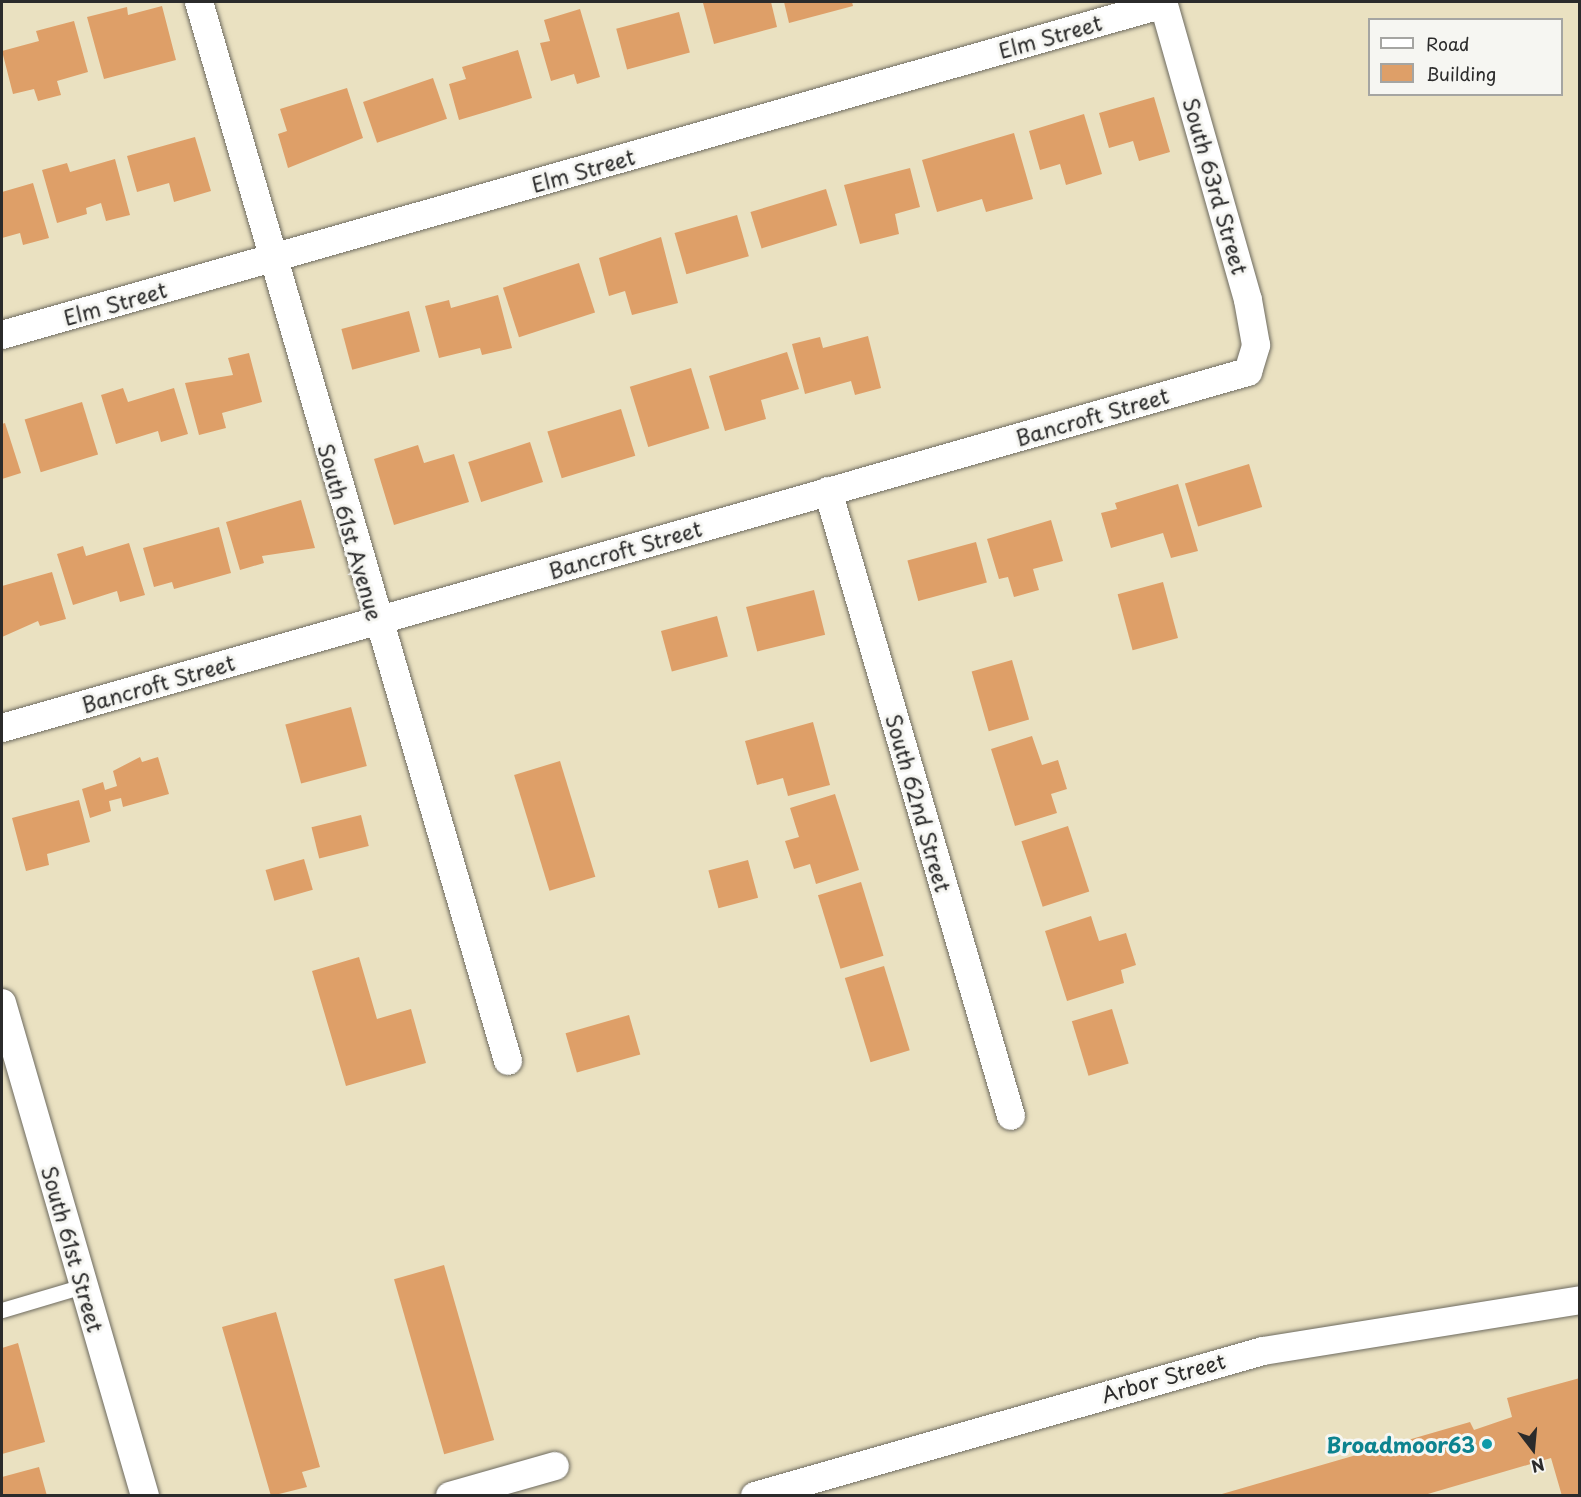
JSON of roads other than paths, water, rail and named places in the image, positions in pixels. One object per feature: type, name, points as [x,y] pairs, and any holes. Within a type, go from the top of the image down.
[{"type":"street","name":"South 61st Avenue","points":[[199,2],[376,620],[508,1061]]},
{"type":"street","name":"Elm Street","points":[[2,335],[1163,3]]},
{"type":"street","name":"South 63rd Street","points":[[1163,3],[1248,300],[1256,345],[1248,372]]},
{"type":"street","name":"Bancroft Street","points":[[2,728],[1248,372]]},
{"type":"street","name":"South 62nd Street","points":[[828,491],[1011,1116]]},
{"type":"street","name":"South 61st Street","points":[[2,1003],[145,1496]]},
{"type":"street","name":"Arbor Street","points":[[755,1496],[1219,1361],[1580,1300]]},
{"type":"street","points":[[450,1496],[555,1466]]},
{"type":"lane","points":[[2,1310],[83,1286]]},
{"type":"place","name":"Broadmoor63","points":[[1487,1444]]}]
